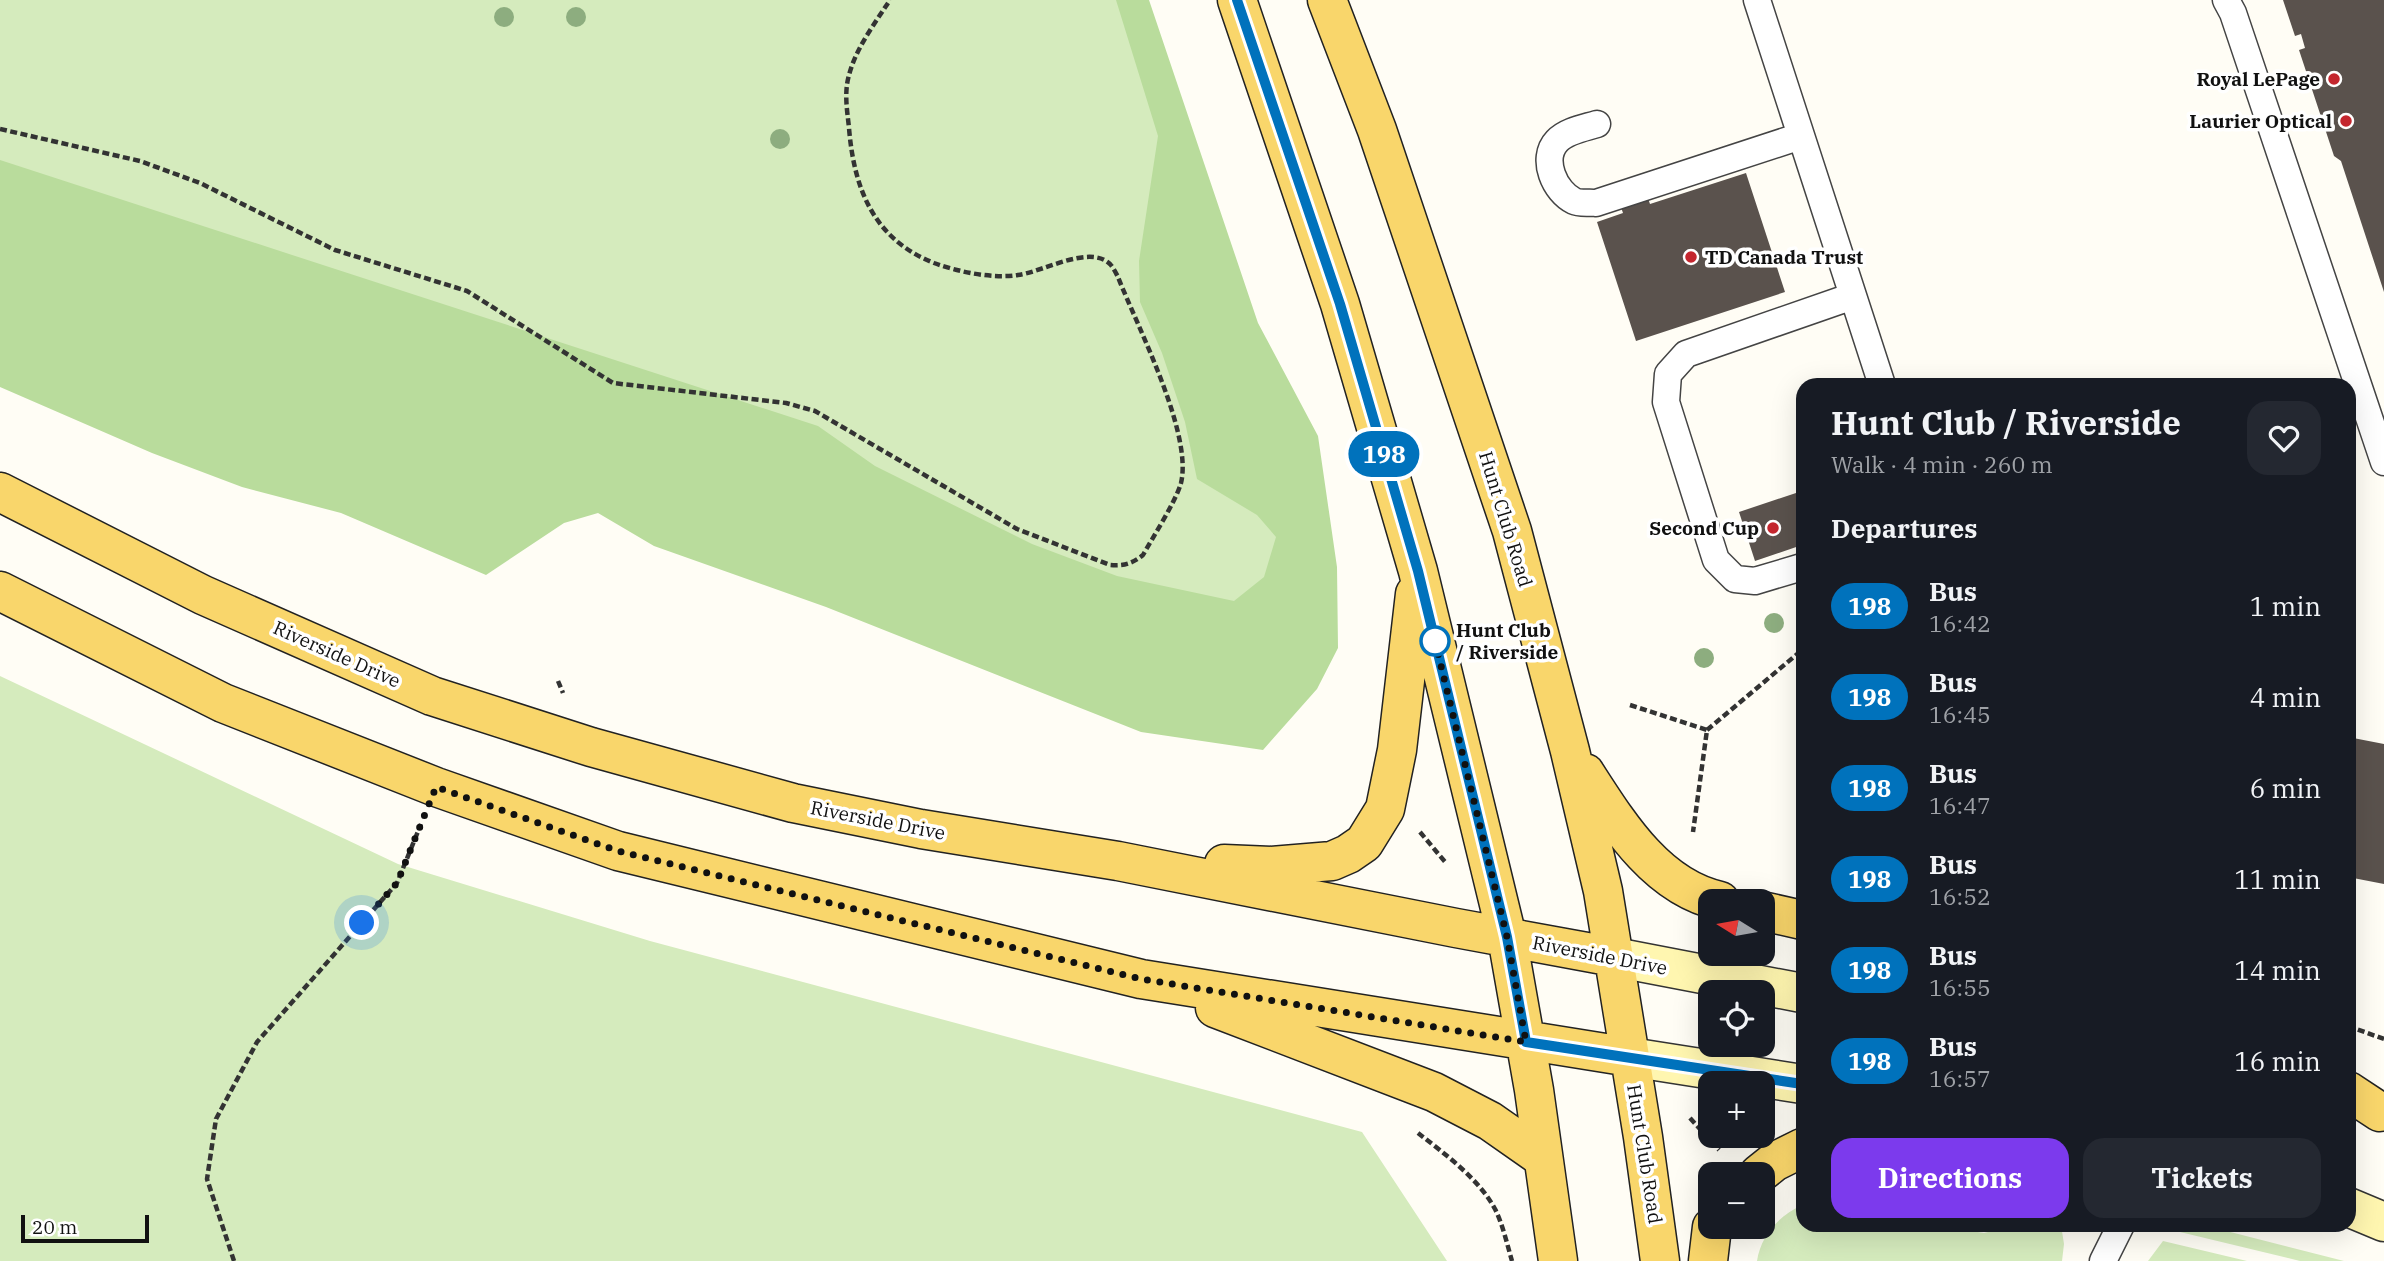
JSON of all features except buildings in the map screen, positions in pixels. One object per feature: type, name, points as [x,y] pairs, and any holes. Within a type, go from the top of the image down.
[{"type":"main road","points":[[1237,0],[1340,304],[1418,571],[1507,937],[1526,1042],[1558,1261]]},
{"type":"main road","name":"Hunt Club Road","points":[[1327,0],[1377,130],[1512,531],[1570,751],[1603,891],[1660,1261]]},
{"type":"main road","name":"Riverside Drive","points":[[0,492],[203,595],[432,696],[591,747],[793,803],[921,829],[1118,861],[1796,992]]},
{"type":"main road","points":[[1118,861],[1271,866],[1332,860],[1348,854],[1364,843],[1385,809],[1397,750],[1418,571]]},
{"type":"main road","points":[[0,591],[223,703],[436,787],[618,851],[1141,979],[1796,1083]]},
{"type":"main road","points":[[1570,751],[1620,827],[1645,857],[1680,884],[1698,892]]},
{"type":"main road","points":[[1775,914],[1796,919]]},
{"type":"main road","points":[[1141,979],[1434,1092],[1490,1121],[1543,1158]]},
{"type":"main road","points":[[2356,1098],[2371,1110]]},
{"type":"main road","points":[[1774,1162],[1796,1151]]},
{"type":"main road","points":[[2356,1210],[2384,1222]]},
{"type":"main road","points":[[1708,1261],[1711,1239]]},
{"type":"lane","points":[[1757,0],[1880,378]]},
{"type":"lane","points":[[2226,0],[2272,125],[2356,378]]},
{"type":"lane","points":[[1597,124],[1564,134],[1554,143],[1549,164],[1558,189],[1576,202],[1596,202],[1801,136]]},
{"type":"lane","points":[[1796,569],[1755,581],[1735,579],[1716,560],[1666,402],[1668,374],[1686,354],[1853,296]]},
{"type":"lane","points":[[2356,378],[2384,463]]},
{"type":"lane","points":[[2103,1261],[2118,1232]]},
{"type":"path","points":[[0,129],[140,161],[200,183],[335,250],[467,291],[613,383],[786,402],[815,411],[1017,529],[1110,565],[1123,566],[1136,561],[1143,555],[1181,483],[1182,457],[1167,395],[1118,277],[1110,264],[1093,256],[1017,275],[961,271],[934,263],[907,249],[884,229],[865,202],[851,152],[845,98],[849,73],[868,32],[890,0]]},
{"type":"path","points":[[1693,832],[1707,730],[1796,655]]},
{"type":"path","points":[[1630,705],[1707,730]]},
{"type":"path","points":[[234,1261],[207,1179],[216,1119],[257,1042],[397,883],[436,787]]},
{"type":"path","points":[[1417,828],[1448,867]]},
{"type":"path","points":[[2356,1029],[2384,1039]]},
{"type":"path","points":[[1689,1109],[1690,1118],[1719,1150]]},
{"type":"path","points":[[1681,1117],[1690,1118]]},
{"type":"path","points":[[1414,1131],[1440,1150],[1488,1198],[1503,1229],[1512,1261]]},
{"type":"green space","points":[[0,0],[1123,0],[1296,512],[1272,701],[0,272]]},
{"type":"green space","points":[[1116,0],[1149,0],[1258,323],[1318,436],[1337,567],[1338,648],[1317,689],[1263,750],[1141,732],[826,607],[654,546],[598,513],[564,523],[486,575],[341,513],[242,487],[152,453],[0,387],[0,160],[818,426],[875,466],[1032,544],[1117,576],[1234,601],[1264,577],[1276,537],[1257,515],[1197,479],[1185,422],[1162,353],[1140,302],[1139,261],[1158,136]]},
{"type":"green space","points":[[0,676],[398,864],[650,941],[1362,1132],[1447,1261],[0,1261]]},
{"type":"green space","points":[[1796,1209],[1796,1232],[2062,1232],[2064,1244],[2062,1261],[1757,1261],[1764,1239],[1775,1239],[1775,1224]]},
{"type":"green space","points":[[2180,1232],[2230,1232],[2344,1261],[2300,1261]]},
{"type":"green space","points":[[2163,1241],[2247,1261],[2148,1261]]},
{"type":"bus line","name":"198","points":[[1237,0],[1340,304],[1418,571],[1507,937],[1526,1042],[1796,1083]]},
{"type":"place","name":"Royal LePage","points":[[2334,79]]},
{"type":"place","name":"Laurier Optical","points":[[2346,121]]},
{"type":"place","name":"TD Canada Trust","points":[[1691,257]]},
{"type":"place","name":"Second Cup","points":[[1773,528]]},
{"type":"place","name":"Hunt Club / Riverside","points":[[1435,641]]},
{"type":"route","points":[[362,923],[397,883],[436,787],[618,851],[1141,979],[1526,1042],[1507,937],[1435,641]]}]
